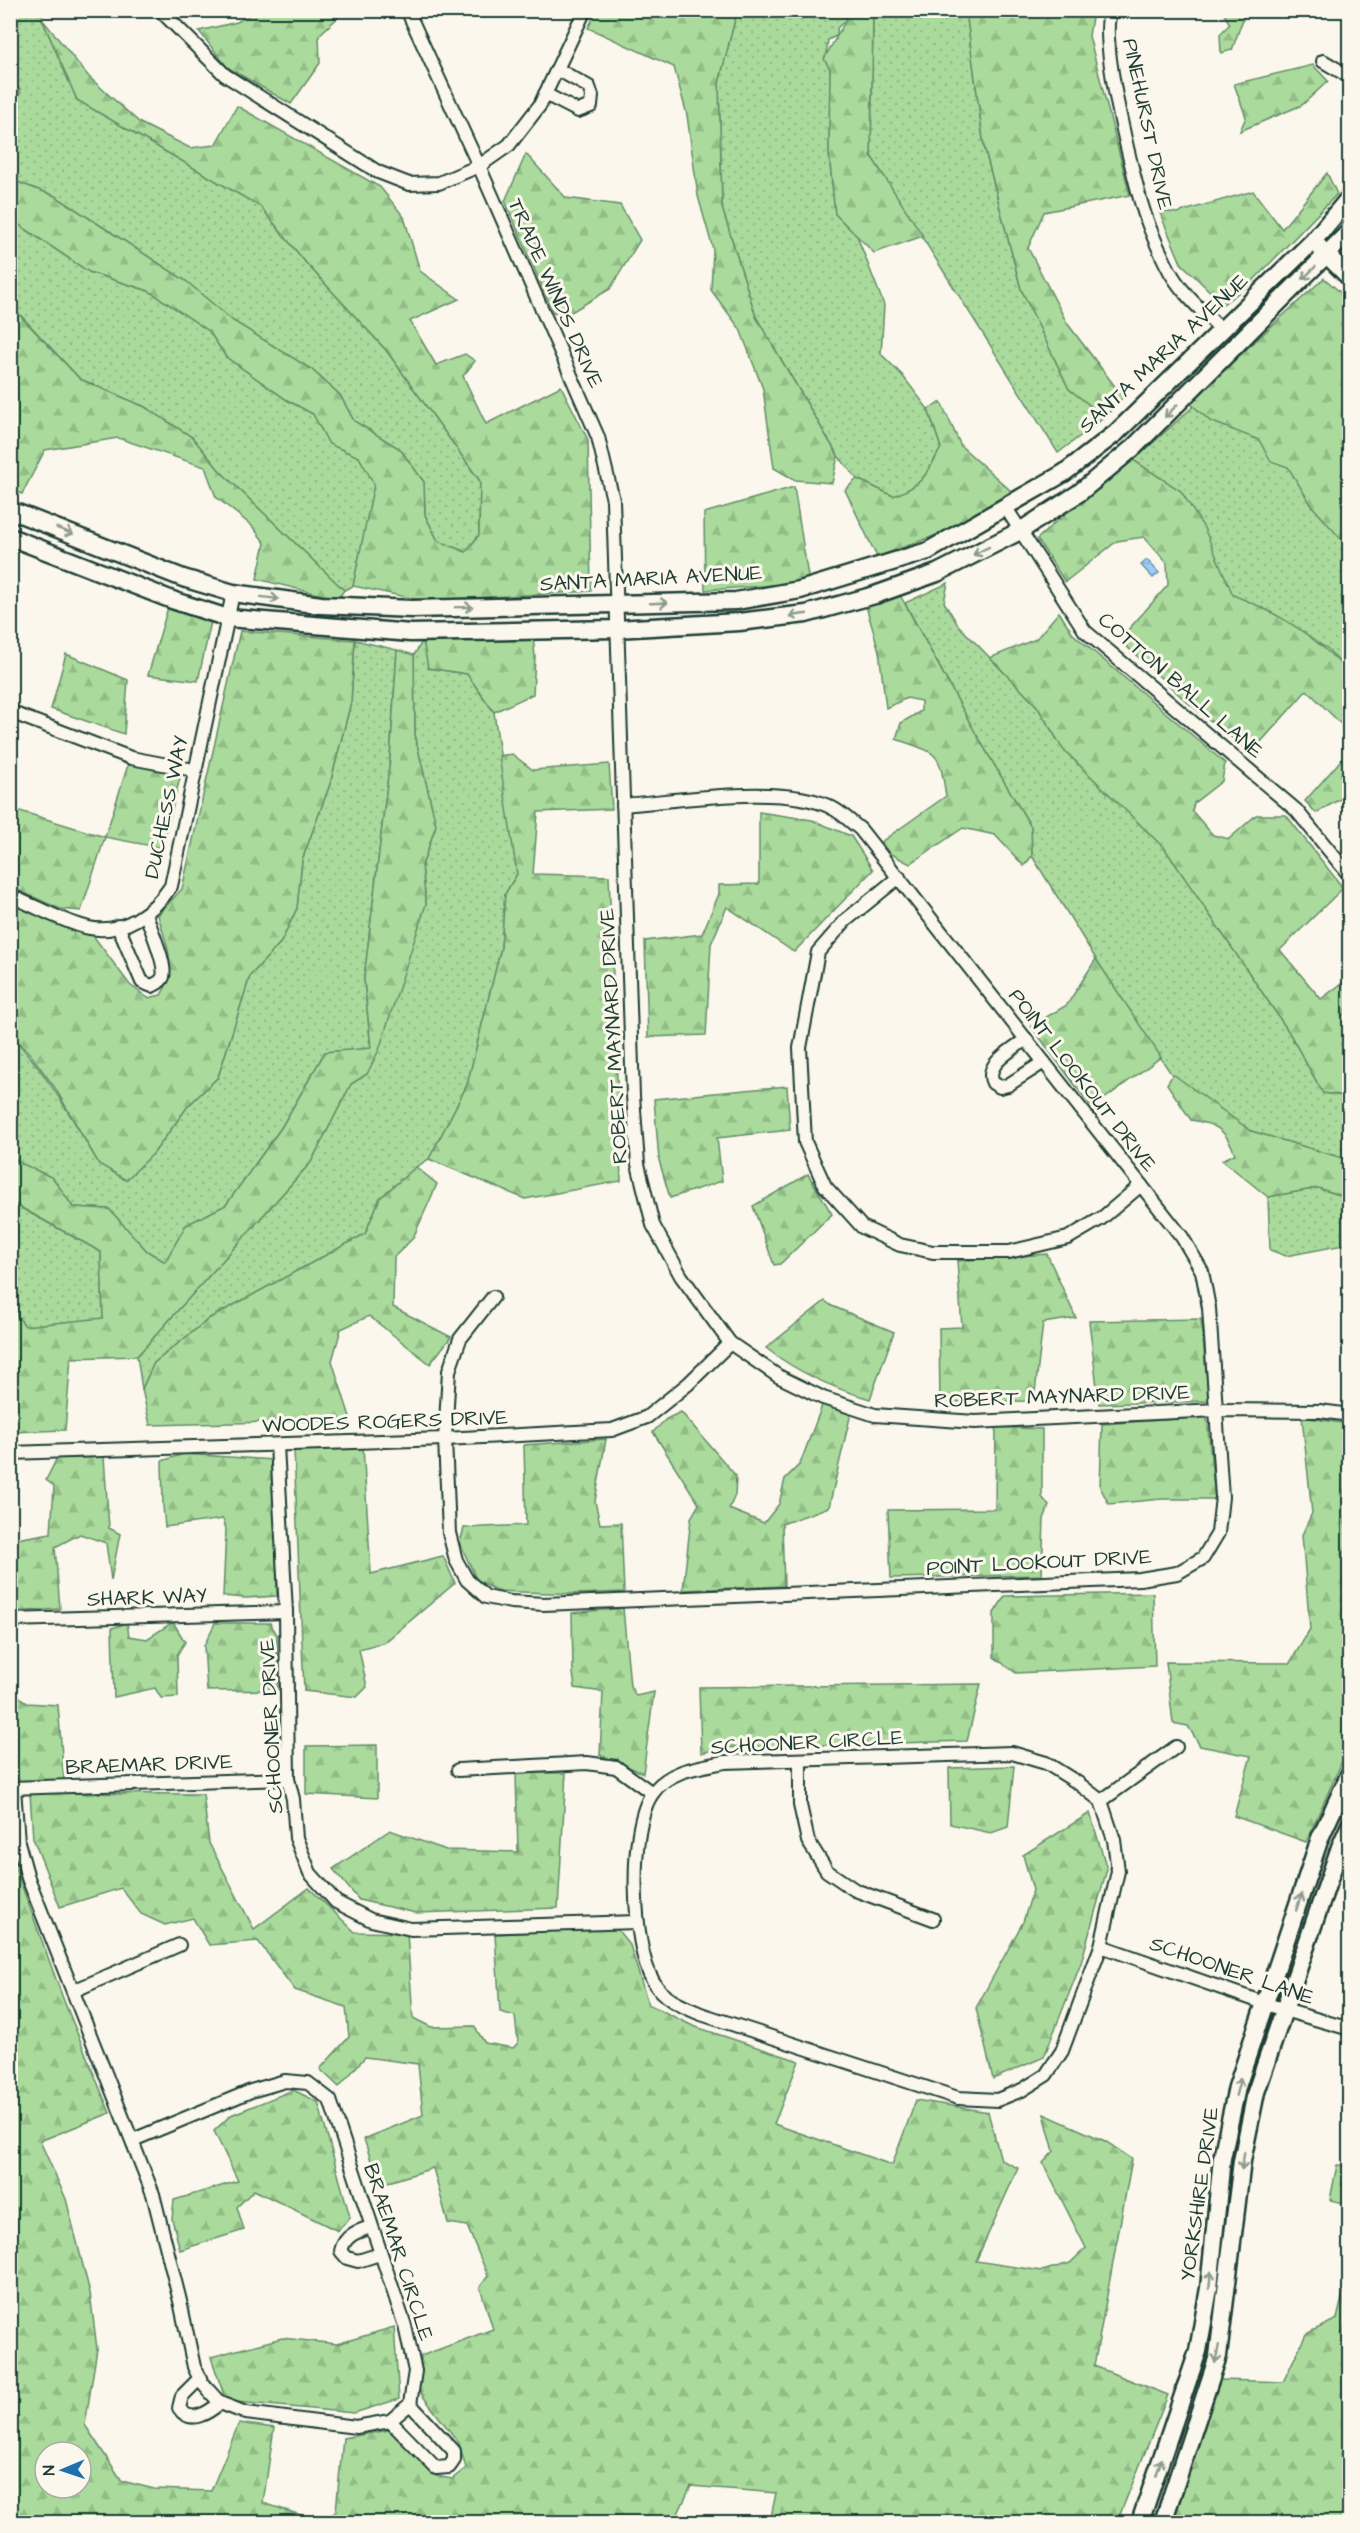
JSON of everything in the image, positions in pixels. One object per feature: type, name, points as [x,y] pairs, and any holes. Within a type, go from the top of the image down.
[{"type":"street","points":[[160,10],[225,75],[378,172],[409,184],[439,183],[479,166],[509,145],[540,105],[585,10]]},
{"type":"street","name":"TRADE WINDS DRIVE","points":[[407,10],[479,166],[598,437],[613,500],[615,604]]},
{"type":"street","name":"PINEHURST DRIVE","points":[[1111,10],[1108,17],[1109,57],[1141,201],[1166,265],[1190,299],[1221,330]]},
{"type":"street","points":[[1323,61],[1350,77]]},
{"type":"street","points":[[545,94],[578,111],[591,106],[590,87],[557,69]]},
{"type":"street","name":"SANTA MARIA AVENUE","points":[[10,510],[183,578],[233,593],[321,605],[412,609],[736,601],[800,590],[928,551],[1065,473],[1116,433],[1195,357],[1312,241],[1350,197]]},
{"type":"street","points":[[1327,225],[1347,239]]},
{"type":"street","name":"SANTA MARIA AVENUE","points":[[10,537],[175,601],[228,618],[411,633],[616,629],[739,622],[806,614],[875,595],[937,573],[1020,531],[1079,493],[1134,447],[1327,255],[1347,239]]},
{"type":"street","points":[[1312,241],[1350,278]]},
{"type":"street","points":[[1195,357],[1209,373]]},
{"type":"street","points":[[1116,433],[1134,447]]},
{"type":"street","name":"COTTON BALL LANE","points":[[1006,508],[1085,631],[1296,810],[1350,876]]},
{"type":"street","points":[[928,551],[937,573]]},
{"type":"street","name":"DUCHESS WAY","points":[[10,896],[90,928],[118,926],[146,914],[160,903],[171,885],[233,593]]},
{"type":"street","name":"ROBERT MAYNARD DRIVE","points":[[615,604],[633,1096],[638,1164],[653,1225],[681,1276],[730,1343],[778,1376],[823,1398],[875,1414],[975,1422],[1217,1410],[1320,1411],[1350,1414]]},
{"type":"street","points":[[10,712],[131,758],[194,770]]},
{"type":"street","name":"POINT LOOKOUT DRIVE","points":[[493,1297],[460,1339],[449,1371],[445,1439],[448,1533],[456,1560],[467,1580],[486,1597],[511,1602],[544,1604],[1140,1579],[1177,1573],[1203,1558],[1218,1533],[1222,1497],[1217,1410],[1209,1308],[1202,1271],[1182,1237],[860,829],[834,809],[805,798],[765,794],[623,805]]},
{"type":"street","points":[[898,877],[846,920],[818,952],[800,1048],[805,1142],[825,1186],[862,1227],[900,1245],[933,1252],[1009,1252],[1068,1238],[1102,1218],[1141,1185]]},
{"type":"street","points":[[118,926],[142,982],[152,986],[160,982],[164,968],[146,914]]},
{"type":"street","points":[[1026,1039],[992,1066],[990,1075],[993,1083],[1000,1087],[1008,1085],[1044,1062]]},
{"type":"street","name":"WOODES ROGERS DRIVE","points":[[10,1453],[445,1439],[612,1430],[647,1417],[688,1384],[730,1343]]},
{"type":"street","name":"SCHOONER DRIVE","points":[[277,1445],[285,1612],[288,1779],[293,1799],[296,1838],[310,1873],[336,1902],[372,1920],[411,1929],[637,1922]]},
{"type":"street","name":"SHARK WAY","points":[[10,1620],[285,1612]]},
{"type":"street","points":[[458,1770],[587,1762],[616,1767],[652,1793],[637,1835],[637,1922],[644,1958],[653,1982],[670,2001],[701,2014],[958,2098],[997,2100],[1022,2090],[1046,2075],[1062,2051],[1101,1946],[1119,1871],[1114,1840],[1101,1801],[1176,1747]]},
{"type":"street","name":"SCHOONER CIRCLE","points":[[652,1793],[667,1779],[696,1767],[725,1762],[1012,1753],[1046,1763],[1101,1801]]},
{"type":"street","points":[[800,1761],[800,1805],[808,1841],[827,1871],[855,1890],[933,1919]]},
{"type":"street","name":"YORKSHIRE DRIVE","points":[[1140,2523],[1198,2351],[1209,2289],[1222,2158],[1237,2087],[1320,1838],[1350,1773]]},
{"type":"street","name":"BRAEMAR DRIVE","points":[[12,1788],[288,1779]]},
{"type":"street","points":[[12,1788],[18,1842],[28,1878],[153,2194],[194,2367],[200,2378],[220,2403],[246,2413],[356,2427],[390,2421],[410,2404],[454,2451],[454,2460],[449,2467],[436,2468],[390,2421]]},
{"type":"street","name":"YORKSHIRE DRIVE","points":[[1163,2523],[1218,2356],[1242,2161],[1256,2092],[1340,1847],[1350,1826]]},
{"type":"street","points":[[73,1990],[179,1946]]},
{"type":"street","name":"SCHOONER LANE","points":[[1101,1946],[1284,2010],[1350,2029]]},
{"type":"street","name":"BRAEMAR CIRCLE","points":[[133,2140],[251,2091],[285,2080],[308,2083],[330,2100],[405,2326],[415,2371],[410,2404]]},
{"type":"street","points":[[371,2227],[359,2230],[349,2237],[341,2251],[347,2258],[358,2261],[380,2254]]},
{"type":"street","points":[[200,2378],[182,2396],[179,2408],[183,2414],[191,2417],[200,2416],[220,2403]]},
{"type":"green space","points":[[258,10],[345,11],[319,35],[320,63],[291,104],[227,67],[199,31],[237,22]]},
{"type":"green space","points":[[11,11],[43,11],[42,19],[77,100],[261,207],[306,263],[386,350],[480,481],[479,535],[466,552],[438,541],[425,515],[424,482],[400,449],[354,421],[340,395],[311,369],[233,321],[186,281],[55,196],[17,182],[13,171],[11,148],[20,89],[11,82]]},
{"type":"green space","points":[[597,11],[737,11],[719,83],[722,208],[756,317],[838,456],[832,483],[795,480],[774,468],[763,389],[740,329],[711,290],[713,249],[698,196],[687,115],[674,67],[588,28]]},
{"type":"green space","points":[[737,11],[845,11],[846,20],[837,28],[838,35],[828,40],[827,48],[830,69],[829,153],[835,214],[857,236],[884,305],[881,354],[902,375],[928,409],[941,448],[932,465],[918,483],[893,496],[857,479],[838,456],[756,317],[722,208],[719,83]]},
{"type":"green space","points":[[845,11],[873,11],[871,156],[923,236],[874,253],[835,214],[829,153],[830,69],[824,59],[846,20]]},
{"type":"green space","points":[[873,11],[966,11],[984,146],[1021,289],[1069,389],[1105,417],[1058,453],[871,156]]},
{"type":"green space","points":[[966,11],[1093,11],[1089,36],[1130,195],[1044,212],[1028,248],[1067,323],[1123,397],[1105,417],[1069,389],[1021,289],[984,146]]},
{"type":"green space","points":[[1222,11],[1241,11],[1244,16],[1232,50],[1221,53],[1220,34],[1230,24]]},
{"type":"green space","points":[[42,19],[89,77],[140,123],[190,148],[215,145],[237,106],[380,187],[404,217],[420,271],[459,299],[410,321],[436,365],[465,354],[475,361],[463,376],[486,424],[561,386],[588,440],[591,591],[425,601],[353,586],[374,484],[359,457],[329,444],[313,414],[287,400],[226,357],[209,331],[149,291],[89,272],[11,219],[10,167],[17,182],[55,196],[186,281],[233,321],[311,369],[340,395],[354,421],[400,449],[424,482],[425,515],[438,541],[466,552],[479,535],[480,481],[386,350],[306,263],[261,207],[77,100]]},
{"type":"green space","points":[[1313,65],[1328,81],[1302,105],[1240,131],[1246,117],[1234,84]]},
{"type":"green space","points":[[11,82],[20,89],[11,136]]},
{"type":"green space","points":[[526,154],[566,198],[620,205],[640,240],[610,289],[568,314],[553,312],[505,201]]},
{"type":"green space","points":[[1327,173],[1337,194],[1249,285],[1223,304],[1181,263],[1159,211],[1177,213],[1253,191],[1282,229]]},
{"type":"green space","points":[[10,219],[89,272],[149,291],[209,331],[226,357],[287,400],[313,414],[329,444],[359,457],[375,483],[353,586],[344,590],[220,471],[192,437],[145,407],[80,379],[11,305]]},
{"type":"green space","points":[[1324,278],[1349,300],[1349,539],[1340,538],[1312,506],[1288,467],[1271,461],[1259,440],[1210,421],[1189,402]]},
{"type":"green space","points":[[10,305],[80,379],[145,407],[192,437],[220,471],[344,590],[338,599],[257,579],[265,543],[252,526],[216,497],[205,467],[118,438],[45,450],[22,494],[11,490]]},
{"type":"green space","points":[[1206,395],[1349,490],[1349,673],[1327,648],[1221,590],[1124,469]]},
{"type":"green space","points":[[941,402],[961,446],[1011,491],[961,526],[877,557],[845,490],[857,479],[893,496],[918,483],[941,448],[928,409]]},
{"type":"green space","points":[[1127,456],[1181,491],[1204,528],[1233,595],[1296,627],[1323,648],[1349,673],[1349,732],[1307,690],[1251,753],[1187,702],[1123,643],[1128,630],[1168,585],[1167,563],[1144,537],[1117,541],[1065,582],[1037,539]]},
{"type":"green space","points":[[794,487],[809,583],[705,590],[704,513]]},
{"type":"green space","points":[[948,583],[944,602],[958,625],[1037,706],[1063,749],[1165,848],[1287,1029],[1323,1093],[1349,1097],[1349,1160],[1251,1131],[1172,1075],[1119,996],[1032,856],[1031,827],[976,734],[905,603]]},
{"type":"green space","points":[[900,595],[976,734],[1031,827],[1032,856],[1024,866],[995,835],[963,828],[910,864],[889,853],[881,842],[946,796],[941,770],[934,756],[929,751],[896,739],[901,723],[921,711],[921,701],[907,698],[886,708],[879,651],[866,606]]},
{"type":"green space","points":[[169,604],[212,617],[198,681],[148,675]]},
{"type":"green space","points":[[1059,612],[1073,634],[1225,763],[1222,781],[1194,803],[1192,811],[1213,835],[1229,839],[1256,815],[1286,815],[1343,888],[1280,950],[1321,999],[1349,978],[1349,1096],[1323,1093],[1287,1029],[1165,849],[1063,749],[1037,706],[990,658],[1036,639]]},
{"type":"green space","points":[[240,631],[355,640],[351,702],[330,784],[302,860],[297,908],[281,942],[250,976],[218,1077],[188,1106],[153,1154],[126,1180],[99,1164],[55,1088],[31,1055],[11,1034],[10,902],[92,934],[130,985],[148,998],[161,995],[169,975],[170,965],[158,915],[182,889]]},
{"type":"green space","points":[[533,636],[535,657],[533,694],[494,712],[467,674],[428,668],[423,640]]},
{"type":"green space","points":[[355,640],[397,650],[390,759],[364,979],[371,1049],[325,1052],[281,1128],[226,1205],[186,1225],[165,1262],[147,1251],[109,1209],[73,1207],[53,1178],[18,1162],[11,1153],[10,1034],[47,1080],[99,1164],[153,1154],[188,1106],[218,1077],[250,976],[281,942],[297,908],[302,860],[330,784],[351,702]]},
{"type":"green space","points":[[423,640],[429,668],[467,674],[494,712],[517,874],[505,894],[501,948],[467,1085],[429,1159],[416,1167],[380,1198],[365,1234],[210,1318],[154,1363],[142,1389],[137,1356],[311,1162],[351,1084],[367,1074],[426,904],[422,866],[436,825],[415,736],[414,655]]},
{"type":"green space","points":[[397,650],[414,655],[415,736],[436,825],[422,866],[426,904],[379,1050],[367,1074],[351,1084],[311,1162],[137,1356],[71,1358],[65,1430],[11,1432],[11,1308],[25,1326],[103,1318],[101,1252],[11,1202],[11,1153],[18,1162],[53,1178],[73,1207],[109,1209],[147,1251],[165,1262],[186,1225],[226,1205],[281,1128],[325,1052],[371,1048],[364,979],[390,759]]},
{"type":"green space","points":[[66,654],[128,680],[124,734],[51,709]]},
{"type":"green space","points":[[1349,751],[1349,794],[1316,813],[1305,801]]},
{"type":"green space","points":[[512,754],[533,770],[609,764],[612,809],[538,812],[533,874],[609,876],[621,1181],[525,1199],[429,1159],[467,1085],[501,948],[505,894],[517,874],[499,756]]},
{"type":"green space","points":[[129,762],[181,774],[162,848],[105,837]]},
{"type":"green space","points":[[10,808],[105,837],[81,911],[60,909],[11,887]]},
{"type":"green space","points":[[759,812],[812,820],[851,836],[873,870],[794,952],[727,907],[711,944],[706,1035],[648,1037],[645,941],[702,934],[719,894],[719,885],[759,884]]},
{"type":"green space","points":[[1096,959],[1161,1057],[1092,1108],[1031,1026],[1067,1005]]},
{"type":"green space","points":[[1173,1074],[1251,1131],[1349,1160],[1349,1198],[1318,1188],[1268,1197],[1222,1160],[1235,1154],[1224,1133],[1207,1123],[1191,1120],[1167,1084]]},
{"type":"green space","points":[[787,1086],[790,1130],[717,1138],[722,1181],[670,1198],[659,1160],[654,1099]]},
{"type":"green space","points":[[416,1167],[437,1184],[413,1238],[394,1257],[393,1307],[451,1337],[430,1364],[369,1316],[341,1329],[332,1361],[351,1420],[150,1425],[142,1389],[154,1363],[210,1318],[365,1234],[380,1198]]},
{"type":"green space","points":[[808,1174],[832,1214],[780,1264],[774,1265],[753,1206]]},
{"type":"green space","points":[[1318,1188],[1349,1198],[1349,1244],[1286,1256],[1270,1250],[1268,1197]]},
{"type":"green space","points":[[10,1202],[101,1252],[103,1319],[25,1326],[11,1308]]},
{"type":"green space","points":[[1047,1254],[1076,1318],[1043,1323],[1034,1401],[940,1402],[939,1328],[962,1327],[957,1261]]},
{"type":"green space","points":[[825,1301],[894,1332],[870,1399],[816,1379],[790,1365],[766,1348]]},
{"type":"green space","points":[[1201,1319],[1209,1401],[1099,1404],[1089,1321]]},
{"type":"green space","points":[[823,1403],[851,1413],[829,1507],[782,1524],[784,1586],[683,1590],[691,1518],[699,1504],[653,1432],[666,1419],[681,1412],[736,1476],[735,1495],[729,1509],[764,1523],[779,1504],[785,1479],[800,1464]]},
{"type":"green space","points":[[1207,1417],[1215,1499],[1162,1499],[1109,1504],[1100,1487],[1102,1424]]},
{"type":"green space","points":[[1302,1417],[1349,1424],[1350,1591],[1342,1600],[1349,1603],[1349,1746],[1306,1842],[1234,1816],[1251,1756],[1200,1746],[1188,1726],[1173,1723],[1166,1662],[1290,1663],[1310,1629],[1302,1535],[1312,1513]]},
{"type":"green space","points":[[996,1427],[1042,1429],[1042,1497],[1049,1506],[1044,1519],[1042,1575],[891,1578],[888,1510],[995,1509]]},
{"type":"green space","points":[[606,1439],[595,1501],[600,1524],[621,1523],[624,1592],[577,1594],[497,1591],[476,1579],[460,1543],[464,1528],[526,1525],[524,1445]]},
{"type":"green space","points":[[363,1447],[371,1574],[443,1556],[455,1583],[385,1642],[359,1649],[367,1687],[357,1697],[304,1691],[294,1450]]},
{"type":"green space","points":[[183,1454],[274,1460],[277,1596],[245,1598],[223,1596],[226,1529],[223,1519],[165,1527],[162,1461]]},
{"type":"green space","points":[[104,1457],[109,1528],[120,1534],[111,1580],[106,1543],[80,1534],[55,1547],[60,1609],[11,1612],[11,1540],[51,1533],[54,1486],[46,1480],[57,1458]]},
{"type":"green space","points":[[1153,1593],[1155,1666],[1016,1673],[994,1657],[994,1613],[1005,1596]]},
{"type":"green space","points":[[623,1608],[630,1686],[636,1696],[654,1692],[643,1773],[600,1755],[603,1692],[575,1688],[573,1673],[572,1613]]},
{"type":"green space","points":[[173,1622],[185,1642],[177,1655],[178,1697],[161,1698],[155,1688],[114,1697],[112,1628],[127,1623],[129,1636],[147,1639]]},
{"type":"green space","points":[[215,1623],[270,1623],[277,1635],[278,1690],[207,1691],[204,1646]]},
{"type":"green space","points":[[981,1684],[967,1741],[721,1748],[701,1753],[699,1687]]},
{"type":"green space","points":[[10,1689],[27,1703],[58,1705],[64,1781],[11,1782]]},
{"type":"green space","points":[[377,1745],[377,1798],[306,1794],[306,1746]]},
{"type":"green space","points":[[1014,1766],[1008,1827],[991,1833],[950,1824],[949,1768]]},
{"type":"green space","points":[[516,1773],[566,1773],[558,1908],[416,1913],[359,1900],[333,1869],[390,1830],[446,1850],[518,1852]]},
{"type":"green space","points":[[30,1793],[203,1794],[209,1843],[254,1929],[309,1888],[355,1932],[407,1933],[413,2018],[431,2027],[474,2026],[485,2043],[513,2048],[518,2043],[515,2016],[500,2012],[495,1934],[616,1928],[630,1945],[648,2004],[693,2026],[799,2061],[774,2124],[892,2165],[916,2100],[988,2112],[1001,2160],[1018,2168],[976,2261],[1042,2271],[1070,2263],[1086,2248],[1043,2163],[1054,2151],[1044,2114],[1105,2141],[1132,2159],[1094,2366],[1168,2395],[1117,2522],[770,2522],[776,2493],[691,2486],[674,2522],[326,2522],[336,2511],[343,2438],[389,2430],[436,2476],[452,2479],[466,2468],[459,2443],[419,2391],[421,2356],[493,2329],[480,2287],[488,2276],[467,2226],[448,2223],[433,2168],[379,2185],[364,2139],[423,2115],[418,2064],[365,2057],[339,2087],[320,2069],[349,2037],[346,2007],[295,1990],[258,1941],[209,1945],[193,1918],[165,1925],[141,1914],[121,1888],[60,1907],[33,1838]]},
{"type":"green space","points":[[1090,1813],[1107,1869],[1081,1963],[1044,2057],[993,2079],[976,2008],[1023,1922],[1033,1890],[1023,1855]]},
{"type":"green space","points":[[15,1867],[64,2001],[110,2113],[40,2141],[66,2199],[90,2293],[97,2349],[85,2425],[122,2481],[154,2489],[211,2491],[239,2423],[274,2428],[263,2503],[323,2522],[11,2522],[10,1869]]},
{"type":"green space","points":[[293,2090],[318,2102],[350,2217],[338,2231],[254,2190],[237,2207],[244,2230],[180,2250],[172,2219],[174,2200],[238,2181],[214,2131],[231,2115]]},
{"type":"green space","points":[[1337,2165],[1349,2166],[1349,2204],[1330,2200]]},
{"type":"green space","points":[[1349,2279],[1349,2522],[1172,2522],[1220,2380],[1283,2382],[1306,2334],[1337,2319],[1346,2281]]},
{"type":"green space","points":[[394,2327],[399,2399],[354,2413],[226,2401],[211,2357],[282,2338],[337,2344]]},
{"type":"water","points":[[1147,560],[1159,573],[1153,578],[1141,565]]}]
